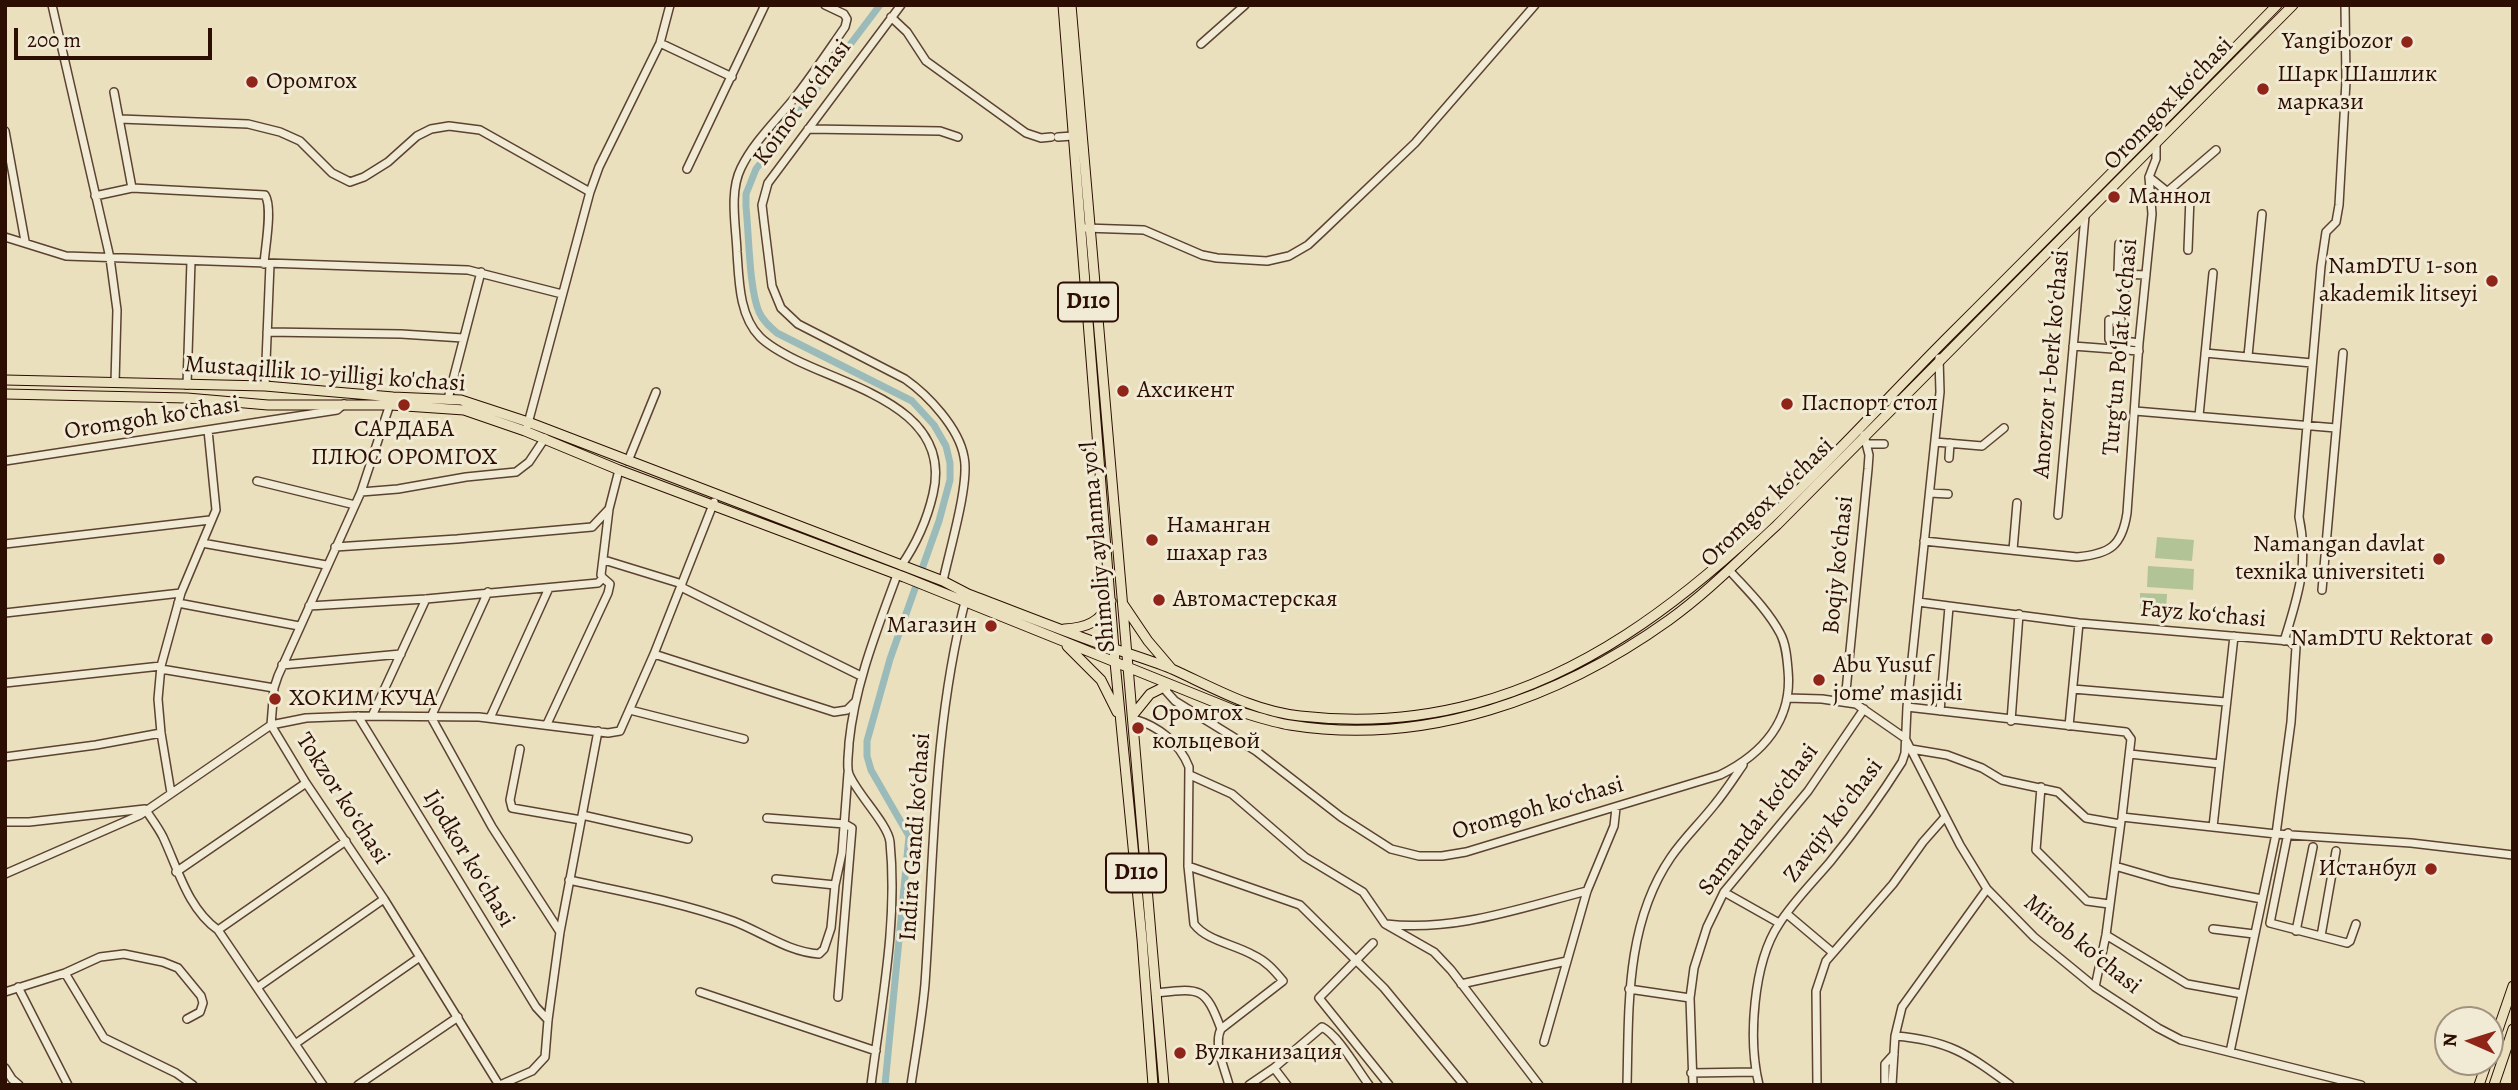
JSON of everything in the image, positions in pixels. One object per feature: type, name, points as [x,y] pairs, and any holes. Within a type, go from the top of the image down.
[{"type":"main road","name":"Shimoliy aylanma yoʻl","points":[[1063,5],[1073,136],[1086,228]]},
{"type":"main road","name":"Shimoliy aylanma yoʻl","points":[[1071,5],[1116,600],[1115,662],[1147,939],[1156,993],[1164,1085]]},
{"type":"main road","name":"Oromgox ko‘chasi","points":[[1212,695],[1297,716],[1356,719],[1450,710],[1477,704],[1545,679],[1618,642],[1680,597],[1864,436],[1935,350],[2277,5]]},
{"type":"main road","name":"Oromgox ko‘chasi","points":[[1212,695],[1262,718],[1318,728],[1388,730],[1473,716],[1547,690],[1598,666],[1672,618],[1730,569],[2293,5]]},
{"type":"main road","name":"Mustaqillik 10-yilligi ko'chasi","points":[[5,380],[265,386],[464,410],[527,426],[545,438],[619,470],[715,499]]},
{"type":"main road","name":"Mustaqillik 10-yilligi ko'chasi","points":[[5,394],[187,398],[268,405],[448,399],[469,403],[628,461],[715,499],[902,571]]},
{"type":"main road","points":[[902,571],[939,580],[966,598],[1168,685],[1212,695]]},
{"type":"main road","points":[[902,571],[935,589],[1172,669],[1212,695]]},
{"type":"main road","points":[[1060,629],[1080,628],[1097,622],[1116,600],[1172,669]]},
{"type":"main road","name":"Shimoliy aylanma yoʻl","points":[[1116,600],[1128,653],[1133,717],[1153,1085]]},
{"type":"main road","points":[[1060,640],[1101,680],[1120,718]]},
{"type":"main road","points":[[1133,717],[1150,694],[1168,685]]},
{"type":"main road","points":[[2504,1012],[2513,986]]},
{"type":"main road","points":[[2494,1085],[2513,1030]]},
{"type":"street","points":[[52,5],[110,258],[117,310],[115,383]]},
{"type":"street","points":[[527,426],[590,192],[599,167],[660,43],[670,5]]},
{"type":"street","points":[[687,169],[765,5]]},
{"type":"street","points":[[569,880],[732,921],[785,946],[816,954],[824,948],[831,928],[835,885],[842,853],[855,701],[861,676],[902,571],[919,537],[937,475],[934,454],[925,436],[911,419],[892,405],[804,364],[761,338],[748,317],[740,281],[735,204],[737,180],[751,153],[845,27],[847,19],[844,13],[825,5]]},
{"type":"street","name":"Koinot koʻchasi","points":[[901,5],[768,183],[764,194],[764,222],[775,298],[780,308],[798,324],[919,389],[933,402],[950,427],[964,457],[964,471],[962,492],[939,580]]},
{"type":"street","points":[[1200,44],[1245,5]]},
{"type":"street","points":[[1086,228],[1144,230],[1217,258],[1267,261],[1289,256],[1324,230],[1415,143],[1535,5]]},
{"type":"street","points":[[2284,641],[2300,591],[2304,539],[2299,517],[2312,363],[2326,232],[2336,222],[2339,205],[2346,81],[2345,5]]},
{"type":"street","points":[[891,17],[907,32],[926,61],[1026,133],[1041,138],[1073,136]]},
{"type":"street","points":[[660,43],[733,77]]},
{"type":"street","points":[[114,92],[132,188]]},
{"type":"street","points":[[120,119],[183,120],[257,126],[280,132],[300,141],[332,173],[349,182],[388,162],[417,136],[431,129],[449,126],[480,130],[590,192]]},
{"type":"street","points":[[808,129],[940,131],[958,137]]},
{"type":"street","points":[[5,131],[25,242]]},
{"type":"street","name":"Turgʻun Poʻlat koʻchasi","points":[[2012,551],[2090,556],[2110,549],[2122,537],[2152,214],[2149,177],[2156,159],[2156,144]]},
{"type":"street","points":[[2167,192],[2216,150]]},
{"type":"street","points":[[2149,177],[2175,198],[2190,197],[2188,250]]},
{"type":"street","points":[[94,196],[132,188],[265,195],[268,198],[265,386]]},
{"type":"street","points":[[2092,192],[2100,201]]},
{"type":"street","points":[[2248,356],[2262,214]]},
{"type":"street","name":"Anorzor 1-berk koʻchasi","points":[[2058,515],[2085,216]]},
{"type":"street","points":[[5,237],[66,256],[444,268],[481,272],[562,294]]},
{"type":"street","points":[[2119,244],[2118,271],[2146,275]]},
{"type":"street","points":[[187,385],[191,261]]},
{"type":"street","points":[[448,399],[481,272]]},
{"type":"street","points":[[2199,416],[2213,273]]},
{"type":"street","points":[[2126,274],[2126,289]]},
{"type":"street","points":[[2121,320],[2109,320],[2109,339],[2139,346]]},
{"type":"street","points":[[267,332],[401,334],[463,338]]},
{"type":"street","points":[[2073,346],[2139,346]]},
{"type":"street","points":[[1935,350],[1940,360]]},
{"type":"street","points":[[2206,353],[2312,363]]},
{"type":"street","points":[[2322,590],[2343,353]]},
{"type":"street","name":"Zavqiy koʻchasi","points":[[1759,1085],[1755,1072],[1755,1001],[1758,974],[1766,950],[1779,923],[1848,839],[1890,781],[1905,753],[1917,602],[1935,442],[1940,360]]},
{"type":"street","points":[[628,461],[656,392]]},
{"type":"street","name":"Tokzor koʻchasi","points":[[392,401],[361,492],[282,665],[274,688],[271,725],[306,783],[384,899],[499,1085]]},
{"type":"street","name":"Oromgoh koʻchasi","points":[[5,461],[337,410],[344,404]]},
{"type":"street","points":[[2134,411],[2336,428]]},
{"type":"street","points":[[1935,442],[1984,446],[2004,428]]},
{"type":"street","points":[[171,793],[161,733],[161,667],[177,604],[216,510],[208,430]]},
{"type":"street","points":[[1864,436],[1884,444]]},
{"type":"street","name":"Boqiy koʻchasi","points":[[1846,691],[1868,469],[1864,436]]},
{"type":"street","points":[[361,492],[516,472],[529,462],[545,438]]},
{"type":"street","points":[[1949,457],[1950,443]]},
{"type":"street","points":[[547,724],[608,593],[610,584],[601,575],[609,509],[619,470]]},
{"type":"street","points":[[257,481],[355,505]]},
{"type":"street","points":[[1930,493],[1948,494]]},
{"type":"street","points":[[5,874],[140,815],[145,809],[271,725],[306,718],[358,716],[490,718],[614,733],[620,731],[682,586],[715,499]]},
{"type":"street","points":[[1924,541],[2012,551],[2017,503]]},
{"type":"street","points":[[335,547],[592,527],[609,509]]},
{"type":"street","points":[[5,544],[210,520]]},
{"type":"street","points":[[202,543],[326,565]]},
{"type":"street","points":[[604,560],[682,586],[861,676]]},
{"type":"street","name":"Oromgoh koʻchasi","points":[[1168,685],[1166,691],[1175,701],[1256,751],[1370,837],[1405,854],[1442,856],[1466,852],[1720,775],[1743,764],[1757,752],[1782,718],[1787,698],[1787,657],[1781,635],[1758,600],[1730,569]]},
{"type":"street","points":[[309,606],[588,586],[603,578]]},
{"type":"street","points":[[490,718],[549,588]]},
{"type":"street","points":[[431,717],[488,592]]},
{"type":"street","points":[[5,613],[181,593]]},
{"type":"street","name":"Indira Gandi koʻchasi","points":[[911,1085],[925,986],[937,787],[945,717],[966,598]]},
{"type":"street","points":[[372,716],[426,599]]},
{"type":"street","name":"Fayz koʻchasi","points":[[1917,602],[2079,623],[2234,636],[2294,644],[2298,650],[2276,834]]},
{"type":"street","points":[[177,604],[299,626]]},
{"type":"street","points":[[1940,711],[1949,607]]},
{"type":"street","points":[[2011,720],[2019,614]]},
{"type":"street","points":[[2069,726],[2079,623]]},
{"type":"street","points":[[2213,827],[2234,636]]},
{"type":"street","points":[[282,665],[401,654]]},
{"type":"street","points":[[654,654],[834,712],[850,709],[855,701]]},
{"type":"street","points":[[5,683],[161,667],[274,688]]},
{"type":"street","points":[[2073,689],[2226,702]]},
{"type":"street","points":[[1787,698],[1846,701],[1856,704],[1905,738]]},
{"type":"street","points":[[1907,707],[2126,732],[2131,739],[2106,935],[2095,987]]},
{"type":"street","name":"Samandar ko‘chasi","points":[[1693,1085],[1690,998],[1700,946],[1724,892],[1808,791],[1864,709]]},
{"type":"street","points":[[630,710],[744,739]]},
{"type":"street","name":"Ijodkor koʻchasi","points":[[358,716],[529,997],[548,1020]]},
{"type":"street","name":"Ijodkor koʻchasi","points":[[431,717],[492,827],[560,932]]},
{"type":"street","points":[[1133,717],[1154,726],[1168,737],[1186,761],[1190,775],[1188,866],[1192,916],[1197,928],[1211,937],[1253,954],[1268,964],[1283,981],[1221,1029],[1217,1035],[1229,1085]]},
{"type":"street","points":[[499,1085],[520,1077],[541,1064],[545,1057],[560,932],[598,731]]},
{"type":"street","points":[[5,757],[161,733]]},
{"type":"street","name":"Mirob koʻchasi","points":[[1905,738],[1945,817],[1987,889],[2034,937],[2095,987],[2181,1040],[2361,1085]]},
{"type":"street","points":[[520,749],[510,800],[512,808],[582,818],[688,839]]},
{"type":"street","points":[[1911,749],[1947,755],[2002,779],[2041,787],[2063,795],[2087,818],[2411,843],[2513,855]]},
{"type":"street","points":[[2130,754],[2220,764]]},
{"type":"street","points":[[1627,1085],[1629,989],[1646,908],[1670,859],[1716,804],[1743,764]]},
{"type":"street","points":[[848,773],[889,835],[890,842],[891,904],[883,1005],[871,1085]]},
{"type":"street","points":[[1190,775],[1232,794],[1305,857],[1363,892],[1385,924],[1434,952],[1539,1085]]},
{"type":"street","points":[[176,872],[306,783]]},
{"type":"street","points":[[2041,787],[2036,850],[2087,901],[2109,904]]},
{"type":"street","points":[[1544,1042],[1587,891],[1614,826],[1616,808]]},
{"type":"street","points":[[145,809],[162,836],[176,872],[207,922],[218,930],[258,986],[323,1085]]},
{"type":"street","points":[[5,822],[29,822],[145,809]]},
{"type":"street","points":[[1817,1085],[1816,991],[1823,968],[1832,952],[1893,884],[1945,817]]},
{"type":"street","points":[[767,818],[845,824],[852,828],[838,997]]},
{"type":"street","points":[[2288,833],[2270,922],[2296,932],[2347,943],[2356,924]]},
{"type":"street","points":[[2230,1052],[2276,834]]},
{"type":"street","points":[[218,930],[346,841]]},
{"type":"street","points":[[2296,932],[2313,847]]},
{"type":"street","points":[[2321,936],[2336,851]]},
{"type":"street","points":[[1188,866],[1300,905],[1384,988],[1464,1085]]},
{"type":"street","points":[[2115,866],[2169,882],[2262,899]]},
{"type":"street","points":[[776,879],[835,885]]},
{"type":"street","points":[[1892,1085],[1895,1036],[1902,1007],[1987,889]]},
{"type":"street","points":[[1385,924],[1406,926],[1467,922],[1587,891]]},
{"type":"street","points":[[1724,892],[1779,923]]},
{"type":"street","points":[[258,986],[384,899]]},
{"type":"street","points":[[1787,914],[1832,952]]},
{"type":"street","points":[[2213,929],[2254,934]]},
{"type":"street","points":[[2106,935],[2187,984],[2242,994]]},
{"type":"street","points":[[1373,943],[1321,994],[1319,1000],[1389,1085]]},
{"type":"street","points":[[5,992],[100,957],[132,956],[172,964],[184,972],[203,1003],[200,1012],[187,1019]]},
{"type":"street","points":[[295,1044],[420,957]]},
{"type":"street","points":[[1461,984],[1567,961]]},
{"type":"street","points":[[65,972],[104,1038],[176,1073],[193,1085]]},
{"type":"street","points":[[18,987],[68,1085]]},
{"type":"street","points":[[1629,989],[1690,998]]},
{"type":"street","points":[[1156,993],[1199,991],[1212,1005],[1221,1029]]},
{"type":"street","points":[[700,992],[876,1051]]},
{"type":"street","points":[[358,1085],[458,1017]]},
{"type":"street","points":[[1249,1085],[1322,1027],[1369,1085]]},
{"type":"street","points":[[1895,1036],[1919,1038],[1953,1046],[2010,1085]]},
{"type":"street","points":[[1885,1085],[1885,1064],[1894,1054]]},
{"type":"street","points":[[5,1068],[19,1085]]},
{"type":"street","points":[[1273,1068],[1287,1085]]},
{"type":"street","points":[[1691,1073],[1755,1072]]},
{"type":"green space","points":[[2157,537],[2194,540],[2192,561],[2155,558]]},
{"type":"green space","points":[[2148,566],[2194,569],[2193,590],[2147,587]]},
{"type":"green space","points":[[2140,593],[2167,594],[2166,610],[2140,609]]},
{"type":"waterway","points":[[880,5],[756,169],[746,194],[746,207],[753,289],[759,312],[765,321],[777,333],[912,401],[934,425],[946,446],[950,463],[950,480],[939,521],[890,659],[867,741],[871,770],[909,836],[885,1085]]},
{"type":"place","name":"Yangibozor","points":[[2407,42]]},
{"type":"place","name":"Оромгох","points":[[252,82]]},
{"type":"place","name":"Шарк Шашлик маркази","points":[[2263,89]]},
{"type":"place","name":"Маннол","points":[[2114,197]]},
{"type":"place","name":"NamDTU 1-son akademik litseyi","points":[[2492,281]]},
{"type":"place","name":"Ахсикент","points":[[1123,391]]},
{"type":"place","name":"Паспорт стол","points":[[1787,404]]},
{"type":"place","name":"САРДАБА ПЛЮС ОРОМГОХ","points":[[404,405]]},
{"type":"place","name":"Наманган шахар газ","points":[[1152,540]]},
{"type":"place","name":"Namangan davlat texnika universiteti","points":[[2439,559]]},
{"type":"place","name":"Автомастерская","points":[[1159,600]]},
{"type":"place","name":"Магазин","points":[[991,626]]},
{"type":"place","name":"NamDTU Rektorat","points":[[2487,639]]},
{"type":"place","name":"Abu Yusuf jome’ masjidi","points":[[1819,680]]},
{"type":"place","name":"ХОКИМ КУЧА","points":[[275,699]]},
{"type":"place","name":"Оромгох кольцевой","points":[[1138,728]]},
{"type":"place","name":"Истанбул","points":[[2431,869]]},
{"type":"place","name":"Вулканизация","points":[[1180,1053]]}]
